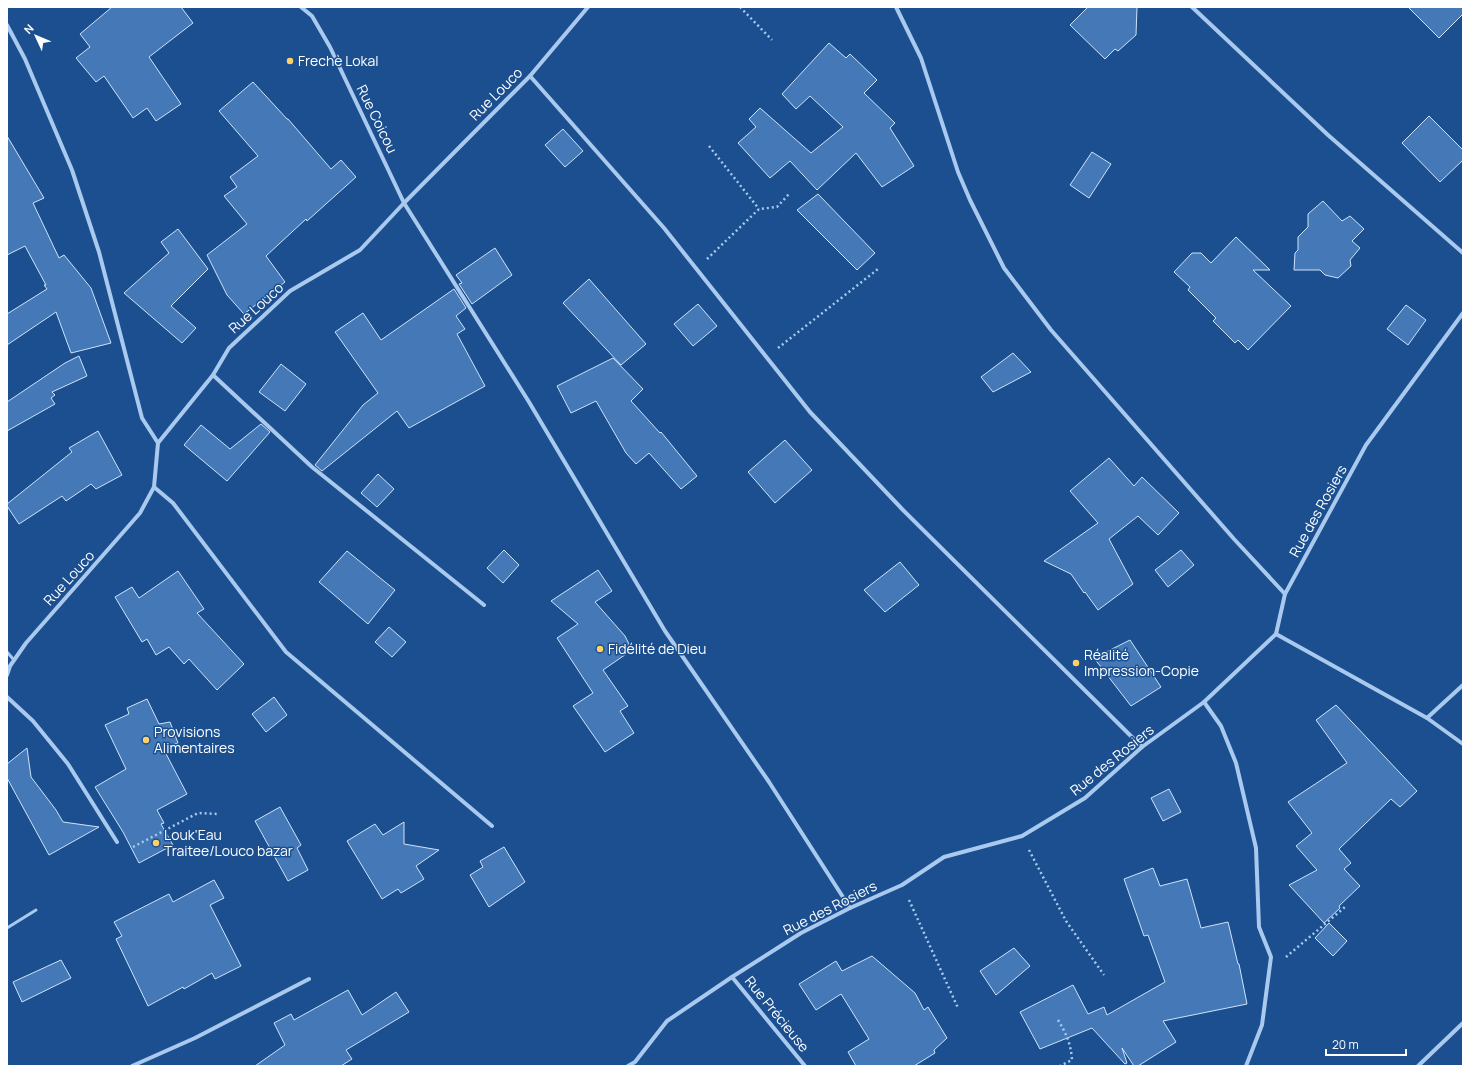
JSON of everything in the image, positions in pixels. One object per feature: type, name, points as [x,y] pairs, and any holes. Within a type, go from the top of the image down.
[{"type":"street","name":"Rue Coicou","points":[[301,7],[312,16],[330,47],[404,203],[529,402],[664,631],[769,782],[850,908]]},
{"type":"street","name":"Rue Louco","points":[[7,675],[10,666],[26,643],[140,514],[154,487],[158,442],[213,375],[229,348],[290,291],[360,250],[404,203],[530,76],[588,7]]},
{"type":"street","points":[[896,7],[921,58],[958,172],[970,200],[1004,268],[1051,330],[1234,539],[1285,594]]},
{"type":"street","points":[[1192,7],[1328,135],[1463,253]]},
{"type":"street","points":[[7,25],[25,59],[72,170],[99,252],[142,418],[158,442]]},
{"type":"street","points":[[530,76],[664,228],[810,412],[902,509],[1142,747]]},
{"type":"street","name":"Rue des Rosiers","points":[[628,1066],[635,1062],[667,1021],[801,933],[902,884],[944,858],[1022,836],[1085,798],[1142,747],[1204,702],[1276,634],[1285,594],[1366,445],[1463,312]]},
{"type":"street","points":[[213,375],[312,467],[484,605]]},
{"type":"street","points":[[154,487],[173,503],[286,652],[492,826]]},
{"type":"street","points":[[1276,634],[1427,718],[1463,744]]},
{"type":"street","points":[[1427,718],[1463,685]]},
{"type":"street","points":[[7,697],[33,721],[68,764],[117,842]]},
{"type":"street","points":[[1204,702],[1221,726],[1236,763],[1256,848],[1259,927],[1271,957],[1262,1025],[1246,1066]]},
{"type":"street","name":"Rue Précieuse","points":[[732,977],[806,1066]]},
{"type":"street","points":[[132,1066],[195,1038],[309,979]]},
{"type":"street","points":[[1418,1066],[1463,1023]]},
{"type":"street","points":[[635,1062],[638,1066]]},
{"type":"lane","points":[[7,652],[14,660]]},
{"type":"lane","points":[[7,928],[36,910]]},
{"type":"path","points":[[740,7],[772,40]]},
{"type":"path","points":[[708,146],[759,209]]},
{"type":"path","points":[[697,269],[759,209],[777,207],[789,194]]},
{"type":"path","points":[[767,357],[878,269]]},
{"type":"path","points":[[117,842],[126,851],[198,813],[218,814]]},
{"type":"path","points":[[1022,836],[1066,921],[1104,975]]},
{"type":"path","points":[[902,884],[958,1008]]},
{"type":"path","points":[[1270,968],[1278,964],[1345,907]]},
{"type":"path","points":[[1058,1020],[1068,1036],[1072,1052],[1072,1060],[1060,1066]]},
{"type":"building","points":[[112,7],[181,7],[193,23],[149,57],[181,104],[156,121],[147,108],[133,118],[104,76],[96,82],[76,58],[90,47],[80,34]]},
{"type":"building","points":[[1088,7],[1137,7],[1136,35],[1118,51],[1115,49],[1105,59],[1070,25]]},
{"type":"building","points":[[1408,7],[1463,7],[1463,14],[1439,38]]},
{"type":"building","points":[[829,43],[846,58],[850,54],[877,80],[864,93],[895,123],[890,128],[914,166],[882,187],[856,153],[817,190],[790,161],[770,178],[738,143],[756,127],[749,119],[760,108],[811,153],[843,127],[810,96],[796,109],[782,94]]},
{"type":"building","points":[[253,82],[288,119],[331,169],[341,160],[356,177],[307,221],[306,219],[266,256],[285,282],[244,314],[227,295],[207,255],[247,224],[224,196],[237,187],[230,177],[258,156],[219,111]]},
{"type":"building","points":[[1429,116],[1463,150],[1463,160],[1440,182],[1402,143]]},
{"type":"building","points":[[563,129],[583,151],[565,167],[545,145]]},
{"type":"building","points":[[7,136],[44,198],[33,203],[59,258],[64,255],[91,288],[111,343],[71,353],[56,312],[7,345],[7,314],[47,289],[25,246],[7,255]]},
{"type":"building","points":[[1092,152],[1111,164],[1089,198],[1070,185]]},
{"type":"building","points":[[818,194],[875,253],[857,270],[797,210]]},
{"type":"building","points":[[1323,201],[1342,221],[1350,216],[1364,229],[1352,241],[1360,248],[1350,260],[1351,266],[1338,278],[1325,275],[1320,270],[1294,270],[1295,253],[1298,250],[1298,237],[1308,227],[1308,214]]},
{"type":"building","points":[[178,229],[208,269],[171,306],[196,328],[182,343],[124,293],[169,253],[161,242]]},
{"type":"building","points":[[1236,237],[1270,270],[1253,270],[1291,306],[1248,350],[1238,340],[1235,343],[1213,321],[1216,318],[1188,290],[1190,287],[1174,272],[1192,253],[1201,253],[1211,263]]},
{"type":"building","points":[[495,248],[512,275],[472,304],[459,284],[462,283],[456,275]]},
{"type":"building","points":[[589,279],[646,344],[621,365],[563,303]]},
{"type":"building","points":[[454,289],[466,308],[456,316],[465,329],[457,334],[485,386],[409,428],[397,411],[322,471],[315,465],[363,405],[378,393],[335,332],[363,313],[381,340]]},
{"type":"building","points":[[698,304],[717,326],[693,346],[674,324]]},
{"type":"building","points":[[1406,305],[1426,320],[1408,345],[1387,329]]},
{"type":"building","points":[[1013,353],[1031,372],[993,392],[981,377]]},
{"type":"building","points":[[79,356],[87,376],[52,392],[55,395],[51,398],[55,404],[7,431],[7,402],[65,363]]},
{"type":"building","points":[[613,358],[643,389],[631,401],[660,433],[661,432],[697,476],[681,489],[649,453],[636,464],[626,453],[596,401],[571,413],[557,386]]},
{"type":"building","points":[[281,364],[306,384],[285,411],[259,392]]},
{"type":"building","points":[[261,424],[270,432],[227,481],[184,445],[201,425],[230,449]]},
{"type":"building","points":[[98,431],[122,475],[96,489],[91,484],[66,501],[62,496],[19,524],[7,504],[72,452],[69,448]]},
{"type":"building","points":[[785,440],[812,470],[775,503],[748,472]]},
{"type":"building","points":[[1109,458],[1134,486],[1142,477],[1179,513],[1158,535],[1138,516],[1109,539],[1133,584],[1098,610],[1071,574],[1044,561],[1098,523],[1070,491]]},
{"type":"building","points":[[378,474],[394,489],[377,507],[361,493]]},
{"type":"building","points":[[504,550],[519,565],[503,583],[487,568]]},
{"type":"building","points":[[1181,550],[1194,565],[1168,587],[1155,570]]},
{"type":"building","points":[[347,551],[395,590],[368,624],[319,582]]},
{"type":"building","points":[[900,562],[919,585],[885,612],[864,590]]},
{"type":"building","points":[[598,570],[612,591],[595,602],[625,636],[632,650],[603,670],[628,706],[620,711],[634,733],[605,752],[573,706],[593,693],[557,638],[578,624],[551,601]]},
{"type":"building","points":[[178,571],[204,609],[197,613],[244,664],[217,690],[189,659],[184,664],[169,647],[156,655],[147,639],[142,642],[115,597],[132,587],[139,598]]},
{"type":"building","points":[[389,627],[406,642],[392,657],[375,642]]},
{"type":"building","points":[[1130,640],[1161,687],[1131,706],[1094,658]]},
{"type":"building","points":[[274,697],[287,715],[266,732],[252,714]]},
{"type":"building","points":[[147,699],[159,724],[170,722],[178,743],[163,748],[187,794],[157,810],[164,823],[161,824],[173,845],[139,863],[123,832],[95,787],[126,769],[105,725],[129,714],[127,708]]},
{"type":"building","points":[[1336,705],[1417,791],[1400,807],[1391,799],[1339,849],[1351,863],[1344,869],[1360,886],[1324,923],[1289,885],[1317,870],[1296,846],[1312,833],[1288,802],[1347,763],[1316,720]]},
{"type":"building","points":[[27,748],[31,777],[56,810],[63,822],[99,827],[49,855],[7,778],[7,764]]},
{"type":"building","points":[[1169,789],[1181,812],[1163,821],[1151,798]]},
{"type":"building","points":[[280,807],[301,845],[297,848],[308,870],[288,881],[255,821]]},
{"type":"building","points":[[404,822],[404,844],[439,850],[416,866],[424,879],[401,893],[398,889],[382,899],[347,841],[375,824],[383,835]]},
{"type":"building","points":[[504,847],[525,882],[489,907],[470,875],[483,867],[480,861]]},
{"type":"building","points":[[1153,868],[1160,886],[1187,879],[1201,928],[1228,922],[1239,964],[1247,1004],[1163,1021],[1176,1042],[1138,1066],[1134,1066],[1122,1048],[1127,1063],[1125,1064],[1092,1028],[1040,1049],[1020,1012],[1073,985],[1088,1014],[1104,1007],[1107,1015],[1165,982],[1148,935],[1144,936],[1124,879]]},
{"type":"building","points":[[214,880],[224,898],[210,905],[241,966],[215,979],[212,973],[184,989],[183,987],[148,1006],[116,939],[122,936],[114,922],[169,894],[173,902]]},
{"type":"building","points":[[1329,923],[1347,941],[1333,956],[1315,938]]},
{"type":"building","points":[[1014,948],[1030,966],[996,995],[980,971]]},
{"type":"building","points":[[872,956],[915,993],[924,1010],[928,1007],[947,1038],[934,1050],[935,1053],[914,1066],[856,1066],[848,1052],[869,1039],[841,994],[816,1010],[799,984],[836,961],[842,971]]},
{"type":"building","points":[[61,960],[71,978],[22,1002],[13,982]]},
{"type":"building","points":[[348,990],[362,1015],[396,992],[409,1012],[346,1050],[352,1059],[341,1066],[255,1066],[285,1045],[274,1023],[291,1014],[294,1020]]},
{"type":"place","name":"Frechè Lokal","points":[[290,61]]},
{"type":"place","name":"Fidélité de Dieu","points":[[600,649]]},
{"type":"place","name":"Réalité Impression-Copie","points":[[1076,663]]},
{"type":"place","name":"Provisions Alimentaires","points":[[146,740]]},
{"type":"place","name":"Louk'Eau Traitee/Louco bazar","points":[[156,843]]}]
